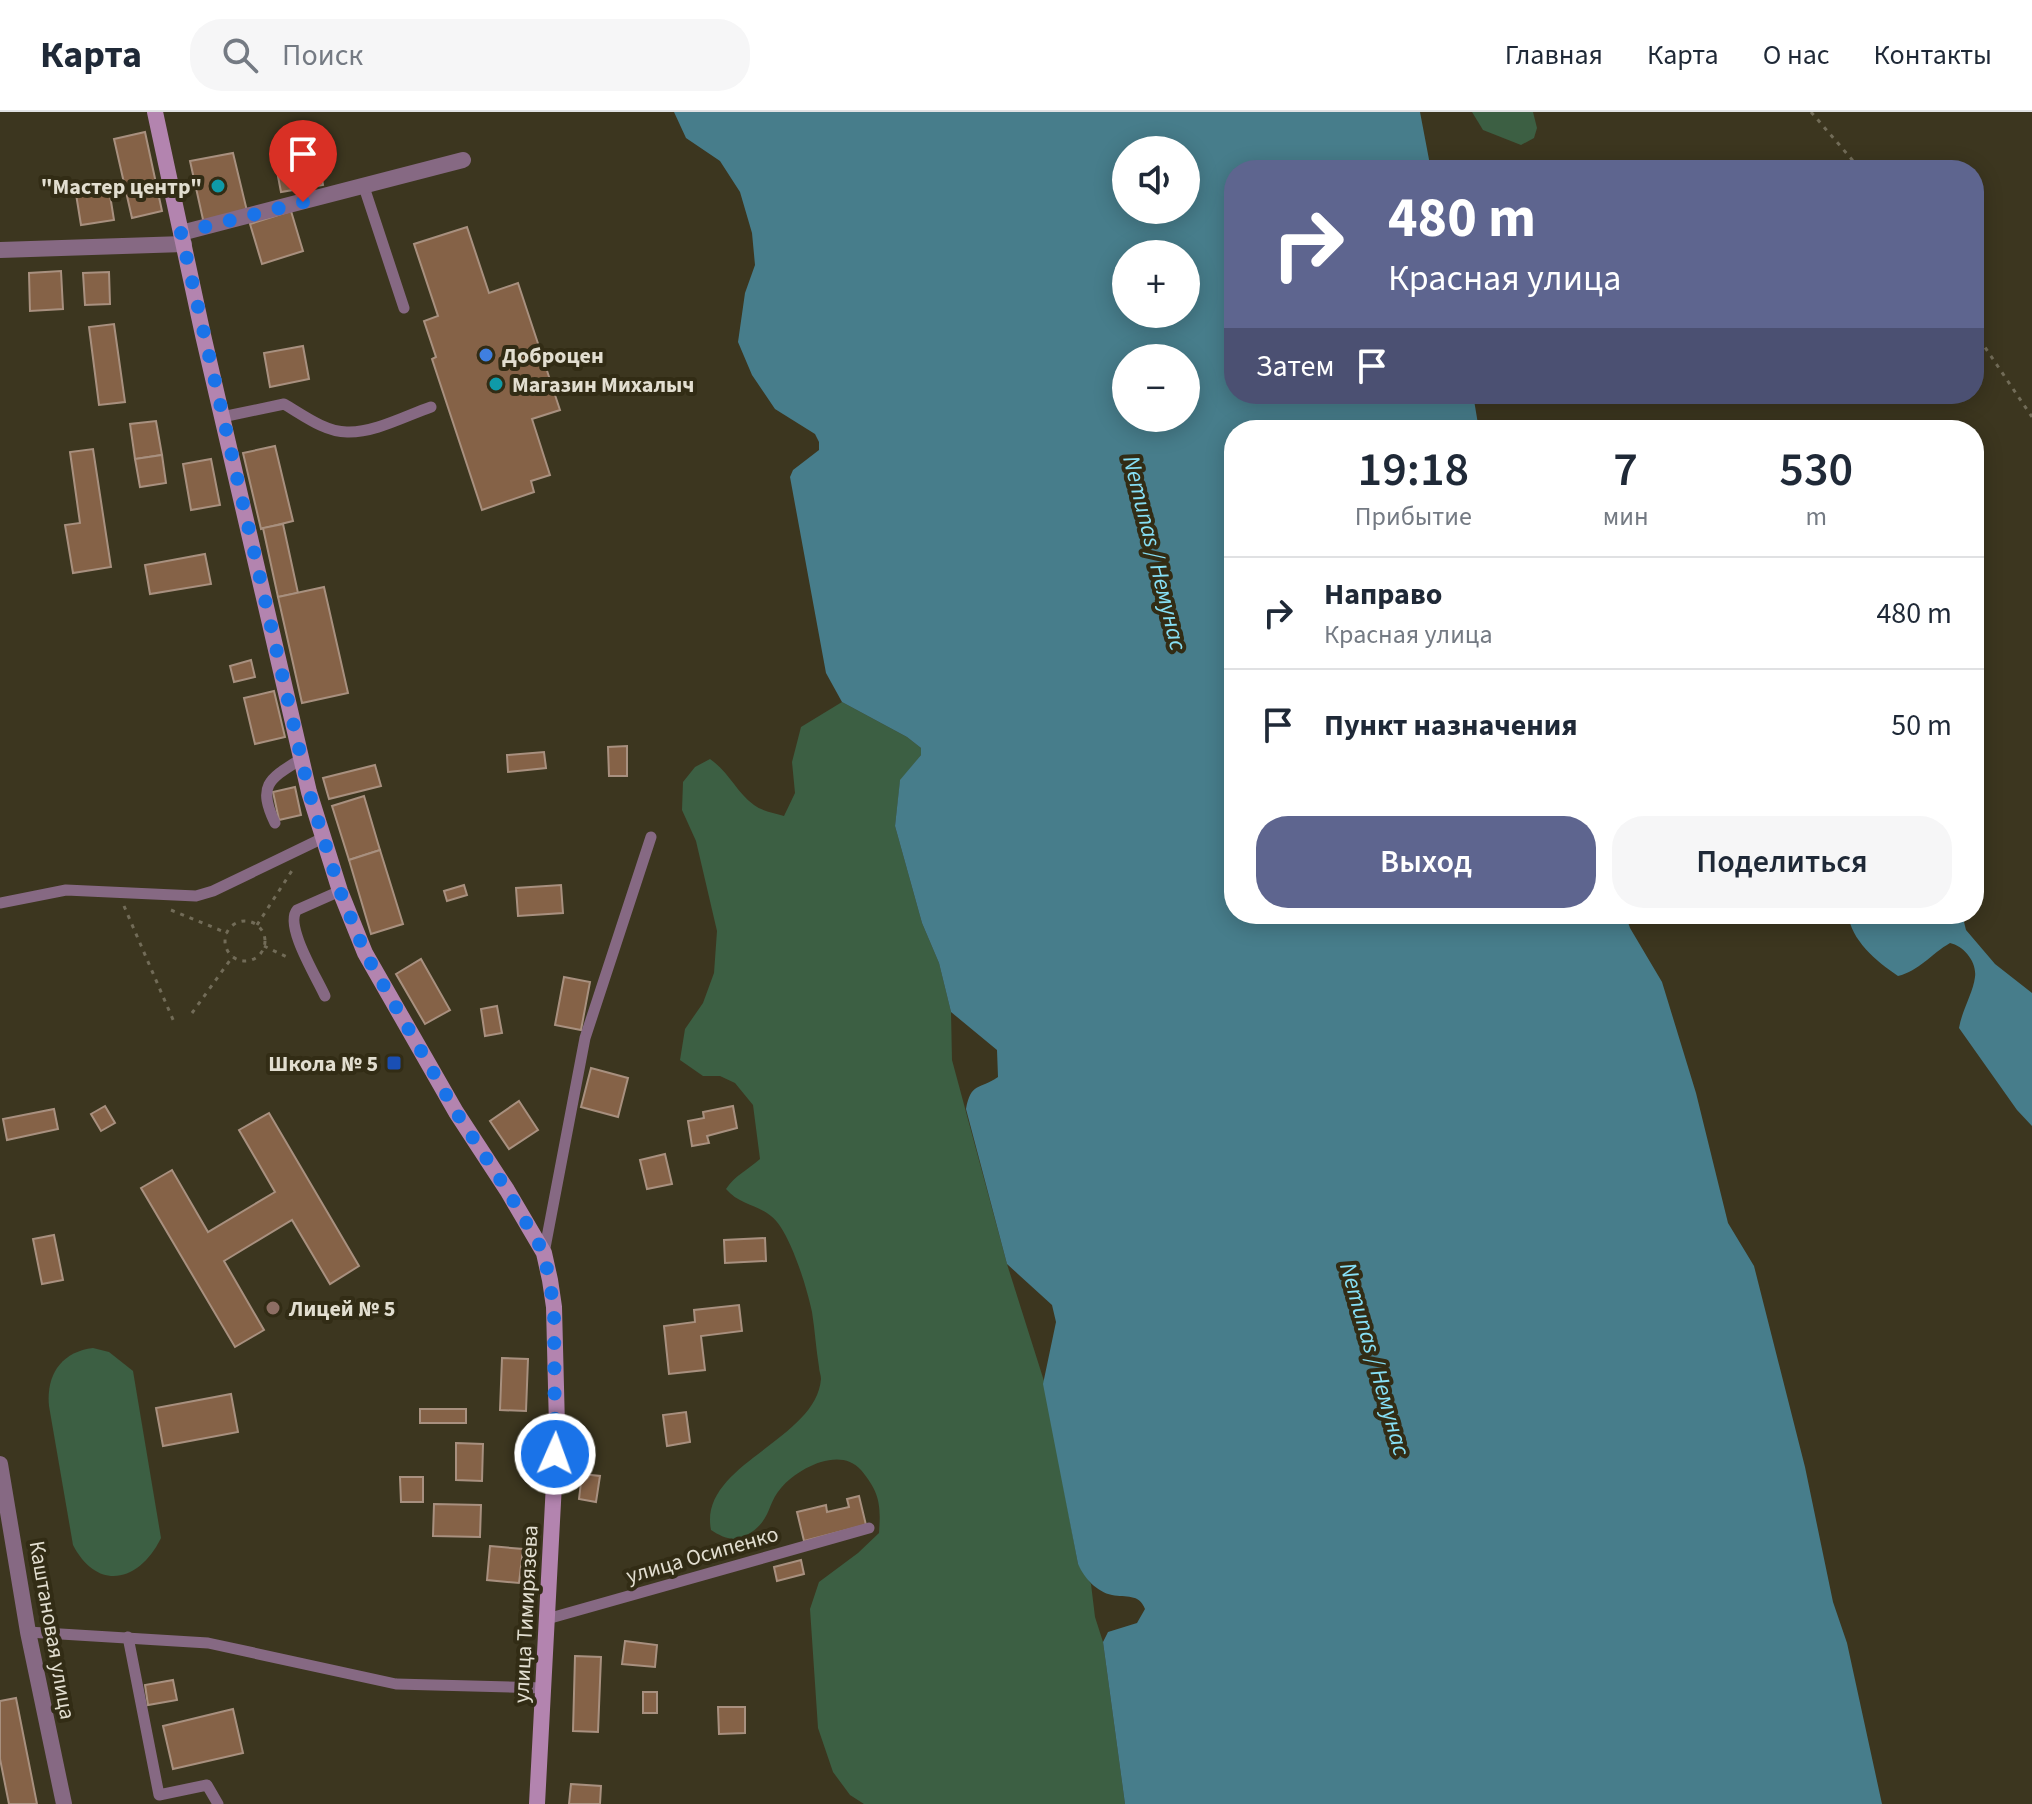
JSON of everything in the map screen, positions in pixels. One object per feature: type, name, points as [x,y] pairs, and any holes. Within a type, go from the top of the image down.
[{"type":"main road","name":"улица Тимирязева","points":[[155,112],[301,759],[315,842],[340,891],[365,953],[456,1112],[544,1253],[554,1307],[557,1427],[537,1804]]},
{"type":"street","points":[[0,250],[182,239],[463,160]]},
{"type":"street","name":"Каштановая улица","points":[[0,1464],[5,1524],[64,1804]]},
{"type":"lane","points":[[364,187],[404,308]]},
{"type":"lane","points":[[222,417],[284,404],[323,426],[345,433],[431,407]]},
{"type":"lane","points":[[275,823],[266,802],[268,787],[278,774],[301,759]]},
{"type":"lane","points":[[544,1253],[585,1038],[651,837]]},
{"type":"lane","points":[[0,903],[66,890],[196,896],[213,891],[315,842]]},
{"type":"lane","points":[[325,996],[298,938],[292,915],[340,891]]},
{"type":"lane","name":"улица Осипенко","points":[[547,1619],[869,1528]]},
{"type":"lane","points":[[28,1632],[208,1643],[396,1684],[543,1688]]},
{"type":"lane","points":[[128,1637],[159,1795],[207,1785],[218,1804]]},
{"type":"path","points":[[1811,112],[1852,160]]},
{"type":"path","points":[[1984,346],[2032,417]]},
{"type":"path","points":[[257,925],[315,842]]},
{"type":"path","points":[[118,891],[174,1022]]},
{"type":"path","points":[[169,909],[227,933]]},
{"type":"path","points":[[241,921],[257,925],[263,933],[261,952],[251,960],[238,960],[226,946],[227,933],[241,921]]},
{"type":"path","points":[[264,946],[294,961]]},
{"type":"path","points":[[192,1013],[233,956]]},
{"type":"green space","points":[[1472,112],[1533,112],[1537,128],[1534,138],[1521,145],[1483,130]]},
{"type":"green space","points":[[842,702],[907,737],[921,748],[921,755],[900,781],[895,826],[922,923],[939,963],[951,1012],[952,1060],[1007,1264],[1044,1381],[1078,1564],[1091,1584],[1095,1617],[1103,1642],[1125,1804],[864,1804],[850,1795],[833,1772],[818,1728],[810,1609],[819,1582],[879,1533],[876,1493],[861,1470],[852,1463],[842,1460],[820,1462],[788,1480],[754,1531],[731,1539],[711,1530],[712,1507],[722,1487],[800,1419],[814,1401],[821,1379],[810,1302],[785,1235],[768,1214],[739,1200],[726,1189],[760,1159],[753,1105],[735,1083],[720,1076],[703,1076],[680,1060],[685,1029],[703,1003],[714,973],[717,931],[696,841],[682,810],[683,782],[695,767],[710,759],[754,805],[784,816],[795,793],[792,762],[801,727]]},
{"type":"green space","points":[[93,1348],[109,1352],[133,1371],[161,1538],[142,1564],[118,1576],[94,1570],[73,1545],[49,1406],[50,1384],[58,1367],[72,1354]]},
{"type":"water","name":"Nemunas / Немунас","points":[[674,112],[1420,112],[1429,160],[1224,160],[1224,404],[1475,404],[1477,420],[1224,420],[1224,924],[1629,924],[1662,982],[1696,1093],[1728,1223],[1754,1266],[1805,1467],[1833,1602],[1847,1643],[1882,1804],[1125,1804],[1103,1642],[1108,1632],[1137,1623],[1145,1609],[1136,1598],[1112,1595],[1096,1588],[1078,1564],[1043,1384],[1056,1322],[1052,1305],[1007,1264],[966,1109],[973,1090],[998,1077],[997,1050],[951,1012],[939,963],[922,923],[895,826],[900,780],[921,755],[921,748],[907,737],[842,702],[826,673],[790,477],[793,470],[819,450],[819,442],[815,434],[775,409],[752,375],[738,342],[745,293],[755,265],[752,233],[740,192],[720,161],[686,138]]},
{"type":"water","points":[[1850,924],[1964,924],[1966,930],[1995,964],[2032,993],[2032,1126],[2017,1110],[1959,1028],[1975,977],[1974,966],[1960,947],[1950,943],[1919,966],[1898,976],[1873,957]]},
{"type":"building","points":[[145,132],[162,211],[132,218],[114,139]]},
{"type":"building","points":[[315,138],[323,185],[281,192],[272,145]]},
{"type":"building","name":"\"Мастер центр\"","points":[[233,153],[247,211],[204,224],[190,161]]},
{"type":"building","points":[[109,189],[114,220],[81,225],[76,194]]},
{"type":"building","points":[[291,211],[303,251],[262,264],[250,224]]},
{"type":"building","name":"Магазин Михалыч","points":[[467,227],[489,293],[518,283],[560,410],[532,419],[550,475],[531,481],[534,492],[482,510],[432,359],[436,357],[424,321],[438,316],[414,244]]},
{"type":"building","points":[[61,271],[63,309],[30,311],[29,273]]},
{"type":"building","points":[[109,272],[110,304],[85,305],[83,273]]},
{"type":"building","points":[[114,324],[125,402],[99,405],[89,327]]},
{"type":"building","points":[[303,346],[309,379],[270,387],[264,353]]},
{"type":"building","points":[[156,421],[162,455],[135,459],[130,424]]},
{"type":"building","points":[[275,446],[293,521],[261,529],[243,453]]},
{"type":"building","points":[[93,449],[111,567],[73,573],[65,525],[80,523],[70,452]]},
{"type":"building","points":[[162,455],[166,483],[140,487],[135,459]]},
{"type":"building","points":[[211,459],[220,505],[191,510],[183,464]]},
{"type":"building","points":[[283,524],[298,593],[278,597],[263,528]]},
{"type":"building","points":[[205,554],[211,584],[150,594],[145,565]]},
{"type":"building","points":[[324,587],[348,693],[302,703],[278,597]]},
{"type":"building","points":[[251,660],[255,677],[234,682],[230,666]]},
{"type":"building","points":[[274,691],[285,737],[255,744],[244,698]]},
{"type":"building","points":[[627,746],[627,776],[609,776],[608,747]]},
{"type":"building","points":[[544,752],[546,768],[508,772],[507,755]]},
{"type":"building","points":[[375,765],[381,786],[329,799],[323,778]]},
{"type":"building","points":[[295,787],[301,815],[279,820],[273,792]]},
{"type":"building","points":[[364,796],[380,850],[349,860],[332,806]]},
{"type":"building","points":[[380,850],[403,924],[371,934],[349,860]]},
{"type":"building","points":[[464,885],[467,895],[447,901],[444,891]]},
{"type":"building","points":[[561,885],[563,913],[518,916],[516,888]]},
{"type":"building","points":[[421,959],[450,1010],[425,1024],[396,974]]},
{"type":"building","points":[[564,977],[590,982],[581,1030],[555,1025]]},
{"type":"building","points":[[497,1006],[502,1033],[485,1036],[481,1009]]},
{"type":"building","points":[[591,1068],[628,1078],[618,1117],[581,1107]]},
{"type":"building","points":[[519,1101],[538,1130],[509,1149],[490,1121]]},
{"type":"building","points":[[105,1106],[115,1123],[101,1131],[91,1114]]},
{"type":"building","points":[[733,1106],[737,1128],[707,1136],[709,1143],[692,1146],[688,1121],[704,1118],[703,1112]]},
{"type":"building","points":[[54,1109],[58,1129],[7,1140],[3,1119]]},
{"type":"building","points":[[269,1113],[359,1266],[330,1284],[292,1220],[224,1261],[264,1330],[235,1347],[141,1188],[172,1170],[208,1232],[275,1192],[239,1130]]},
{"type":"building","points":[[665,1154],[672,1184],[647,1189],[640,1160]]},
{"type":"building","points":[[54,1235],[63,1280],[42,1284],[33,1239]]},
{"type":"building","points":[[765,1238],[766,1261],[725,1263],[724,1240]]},
{"type":"building","points":[[739,1305],[742,1331],[701,1336],[705,1370],[669,1374],[664,1326],[695,1322],[694,1310]]},
{"type":"building","points":[[502,1358],[528,1359],[526,1411],[500,1410]]},
{"type":"building","points":[[231,1394],[238,1432],[163,1446],[156,1408]]},
{"type":"building","points":[[420,1409],[466,1409],[466,1423],[420,1423]]},
{"type":"building","points":[[686,1412],[690,1442],[667,1446],[663,1415]]},
{"type":"building","points":[[456,1443],[483,1444],[482,1481],[456,1480]]},
{"type":"building","points":[[582,1474],[600,1476],[596,1502],[579,1499]]},
{"type":"building","points":[[400,1477],[423,1477],[423,1502],[401,1502]]},
{"type":"building","points":[[859,1496],[866,1525],[804,1541],[797,1512],[826,1505],[827,1512],[849,1507],[847,1499]]},
{"type":"building","points":[[434,1504],[481,1505],[480,1537],[433,1536]]},
{"type":"building","points":[[490,1546],[523,1549],[519,1583],[487,1580]]},
{"type":"building","points":[[801,1560],[804,1574],[777,1581],[774,1567]]},
{"type":"building","points":[[625,1641],[657,1645],[655,1667],[622,1664]]},
{"type":"building","points":[[575,1656],[601,1657],[598,1732],[573,1731]]},
{"type":"building","points":[[173,1680],[177,1700],[148,1705],[145,1685]]},
{"type":"building","points":[[643,1692],[657,1692],[657,1713],[643,1713]]},
{"type":"building","points":[[16,1698],[37,1804],[9,1804],[0,1759],[0,1701]]},
{"type":"building","points":[[718,1707],[745,1707],[745,1733],[719,1734]]},
{"type":"building","points":[[233,1709],[243,1753],[173,1769],[163,1726]]},
{"type":"building","points":[[571,1784],[601,1786],[600,1804],[569,1804]]},
{"type":"place","name":"\"Мастер центр\"","points":[[218,186]]},
{"type":"place","name":"Доброцен","points":[[486,355]]},
{"type":"place","name":"Магазин Михалыч","points":[[496,384]]},
{"type":"place","name":"Школа № 5","points":[[394,1063]]},
{"type":"place","name":"Лицей № 5","points":[[273,1308]]},
{"type":"route","points":[[303,202],[181,233],[309,792],[340,891],[365,953],[456,1112],[544,1253],[554,1307],[555,1454]]}]
